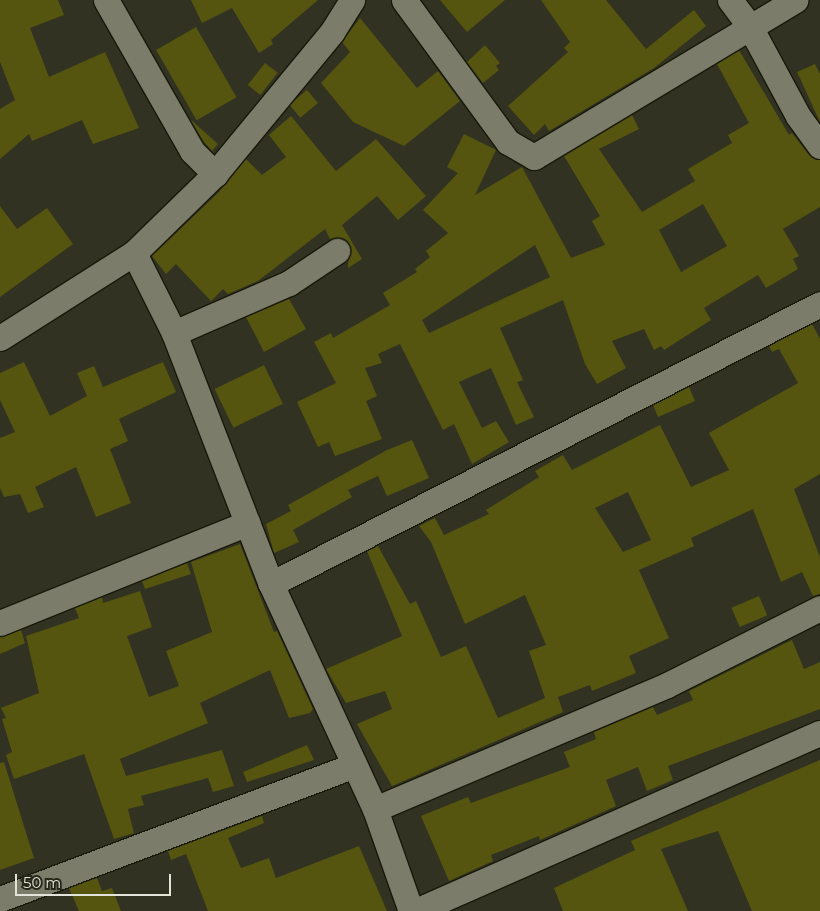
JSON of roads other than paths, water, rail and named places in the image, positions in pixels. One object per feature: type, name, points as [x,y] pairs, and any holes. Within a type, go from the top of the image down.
[{"type":"street","points":[[106,0],[192,151],[215,174]]},
{"type":"street","points":[[0,338],[134,253],[215,174],[332,32],[352,0]]},
{"type":"street","points":[[404,0],[508,142],[534,157],[749,25],[795,0]]},
{"type":"street","points":[[730,0],[749,25],[798,116],[820,146]]},
{"type":"street","points":[[174,333],[288,283],[337,251]]},
{"type":"street","points":[[134,253],[174,333],[271,584],[375,809],[411,911]]},
{"type":"street","points":[[271,584],[820,304]]},
{"type":"street","points":[[0,623],[248,523]]},
{"type":"street","points":[[375,809],[667,685],[820,610]]},
{"type":"street","points":[[416,911],[820,733]]},
{"type":"street","points":[[0,899],[355,765]]}]
